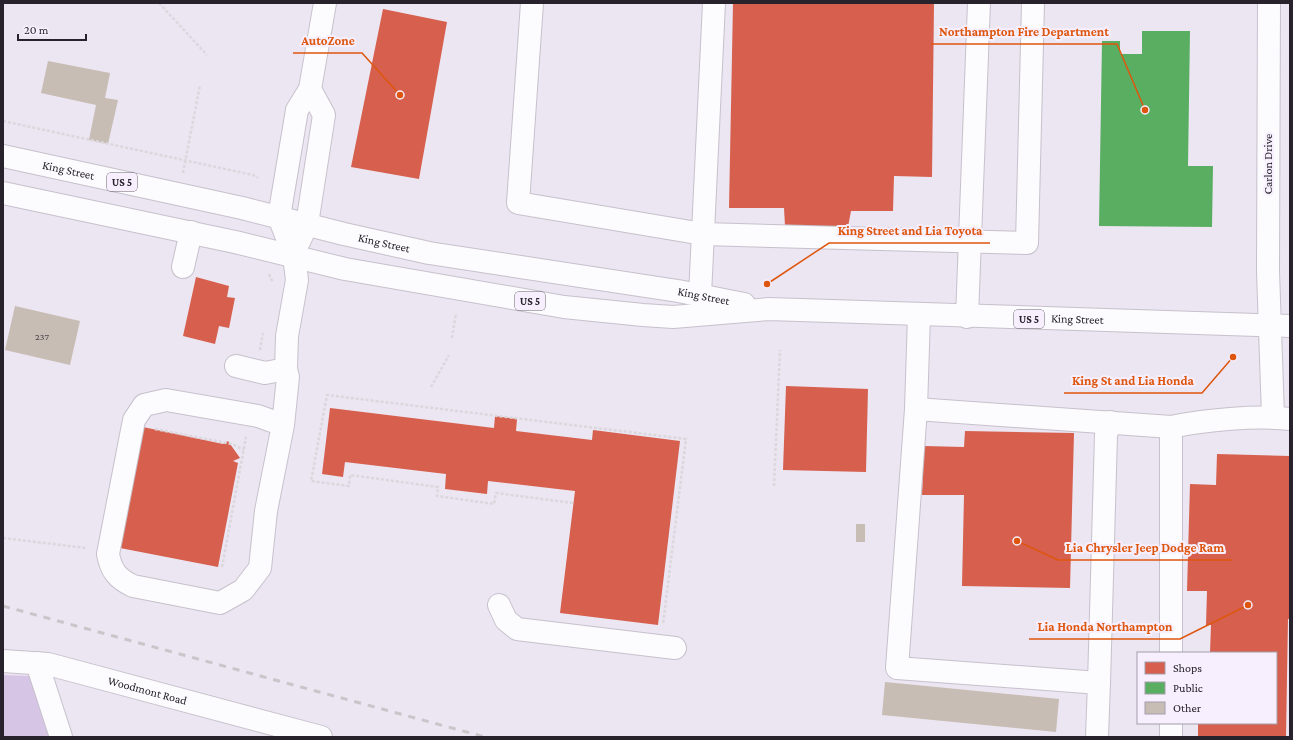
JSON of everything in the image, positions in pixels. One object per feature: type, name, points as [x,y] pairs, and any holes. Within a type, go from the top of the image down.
[{"type":"main road","points":[[284,425],[258,416],[166,400],[144,405],[134,420],[108,554],[113,573],[123,581],[133,586],[220,602],[243,590],[260,568],[266,511],[284,425],[288,377],[286,369],[287,336],[297,280],[294,256],[279,217],[297,110],[310,89],[325,3]]},
{"type":"main road","points":[[532,3],[518,203],[704,234],[1027,243],[1033,3]]},
{"type":"main road","points":[[700,295],[714,3]]},
{"type":"main road","points":[[967,317],[979,3]]},
{"type":"main road","name":"Carlon Drive","points":[[1269,3],[1280,326],[1281,418]]},
{"type":"main road","points":[[294,256],[307,224],[324,115],[310,89]]},
{"type":"main road","name":"King Street","points":[[3,156],[242,208],[440,255],[700,295],[769,309]]},
{"type":"main road","name":"King Street","points":[[3,193],[191,232],[294,256],[345,270],[564,307],[673,317],[769,309],[967,317],[1280,326]]},
{"type":"main road","points":[[183,267],[191,232]]},
{"type":"main road","points":[[919,315],[916,409],[897,668],[1099,684]]},
{"type":"main road","points":[[236,366],[265,372],[286,369]]},
{"type":"main road","points":[[916,409],[1171,427],[1186,424],[1281,418]]},
{"type":"main road","points":[[1097,737],[1106,435],[1110,422]]},
{"type":"main road","points":[[1171,427],[1171,652]]},
{"type":"main road","points":[[499,605],[506,620],[517,629],[667,647]]},
{"type":"main road","name":"Woodmont Road","points":[[3,661],[48,664],[291,733],[321,737]]},
{"type":"main road","points":[[37,663],[61,737]]},
{"type":"main road","points":[[1171,724],[1171,737]]},
{"type":"path","points":[[160,3],[207,55]]},
{"type":"path","points":[[183,173],[200,85]]},
{"type":"path","points":[[3,121],[253,175],[258,178]]},
{"type":"path","points":[[452,338],[456,313]]},
{"type":"path","points":[[774,486],[780,350]]},
{"type":"path","points":[[431,387],[449,355]]},
{"type":"path","points":[[573,503],[496,493],[494,504],[437,496],[438,487],[350,476],[349,486],[311,481],[327,395],[419,408],[686,439],[667,647]]},
{"type":"path","points":[[419,408],[421,404]]},
{"type":"path","points":[[134,425],[232,444],[244,450]]},
{"type":"path","points":[[222,567],[247,434]]},
{"type":"path","points":[[3,538],[82,548],[88,547]]},
{"type":"shaded area","points":[[3,675],[31,676],[51,737],[3,737]]},
{"type":"building: Shops","points":[[733,3],[934,3],[932,177],[894,176],[893,211],[851,211],[848,227],[785,226],[784,208],[729,208]]},
{"type":"building: Shops","points":[[383,9],[447,22],[419,179],[351,167]]},
{"type":"building: Shops","points":[[196,277],[229,286],[227,297],[235,298],[229,328],[219,326],[215,344],[183,336]]},
{"type":"building: Shops","points":[[786,386],[868,389],[866,472],[783,470]]},
{"type":"building: Shops","points":[[330,408],[494,428],[495,416],[517,419],[516,431],[592,440],[593,430],[680,441],[658,625],[560,613],[575,491],[488,481],[487,494],[445,489],[446,474],[345,462],[343,477],[322,474]]},
{"type":"building: Shops","points":[[143,427],[223,444],[228,441],[240,458],[233,461],[238,463],[218,567],[120,548]]},
{"type":"building: Shops","points":[[965,431],[1074,433],[1070,588],[962,586],[964,495],[922,495],[924,446],[964,447]]},
{"type":"building: Shops","points":[[1217,454],[1290,456],[1290,619],[1288,619],[1286,737],[1198,737],[1198,724],[1277,724],[1277,652],[1210,652],[1211,625],[1206,625],[1207,591],[1187,591],[1190,484],[1216,485]]},
{"type":"building: Public","points":[[1142,31],[1190,31],[1188,166],[1213,166],[1212,227],[1099,226],[1102,41],[1120,41],[1120,54],[1142,54]]},
{"type":"building: Other","points":[[48,61],[110,73],[105,98],[118,100],[108,144],[89,140],[96,105],[41,93]]},
{"type":"building: Other","points":[[15,306],[80,321],[70,365],[5,350]]},
{"type":"building: Other","points":[[856,524],[865,524],[865,542],[856,542]]},
{"type":"building: Other","points":[[885,682],[1059,699],[1056,732],[882,715]]},
{"type":"railway","points":[[3,606],[485,737]]},
{"type":"place","name":"AutoZone","points":[[400,95]]},
{"type":"place","name":"Northampton Fire Department","points":[[1145,110]]},
{"type":"place","name":"King Street and Lia Toyota","points":[[767,284]]},
{"type":"place","name":"King St and Lia Honda","points":[[1233,357]]},
{"type":"place","name":"Lia Chrysler Jeep Dodge Ram","points":[[1017,541]]},
{"type":"place","name":"Lia Honda Northampton","points":[[1248,605]]}]
